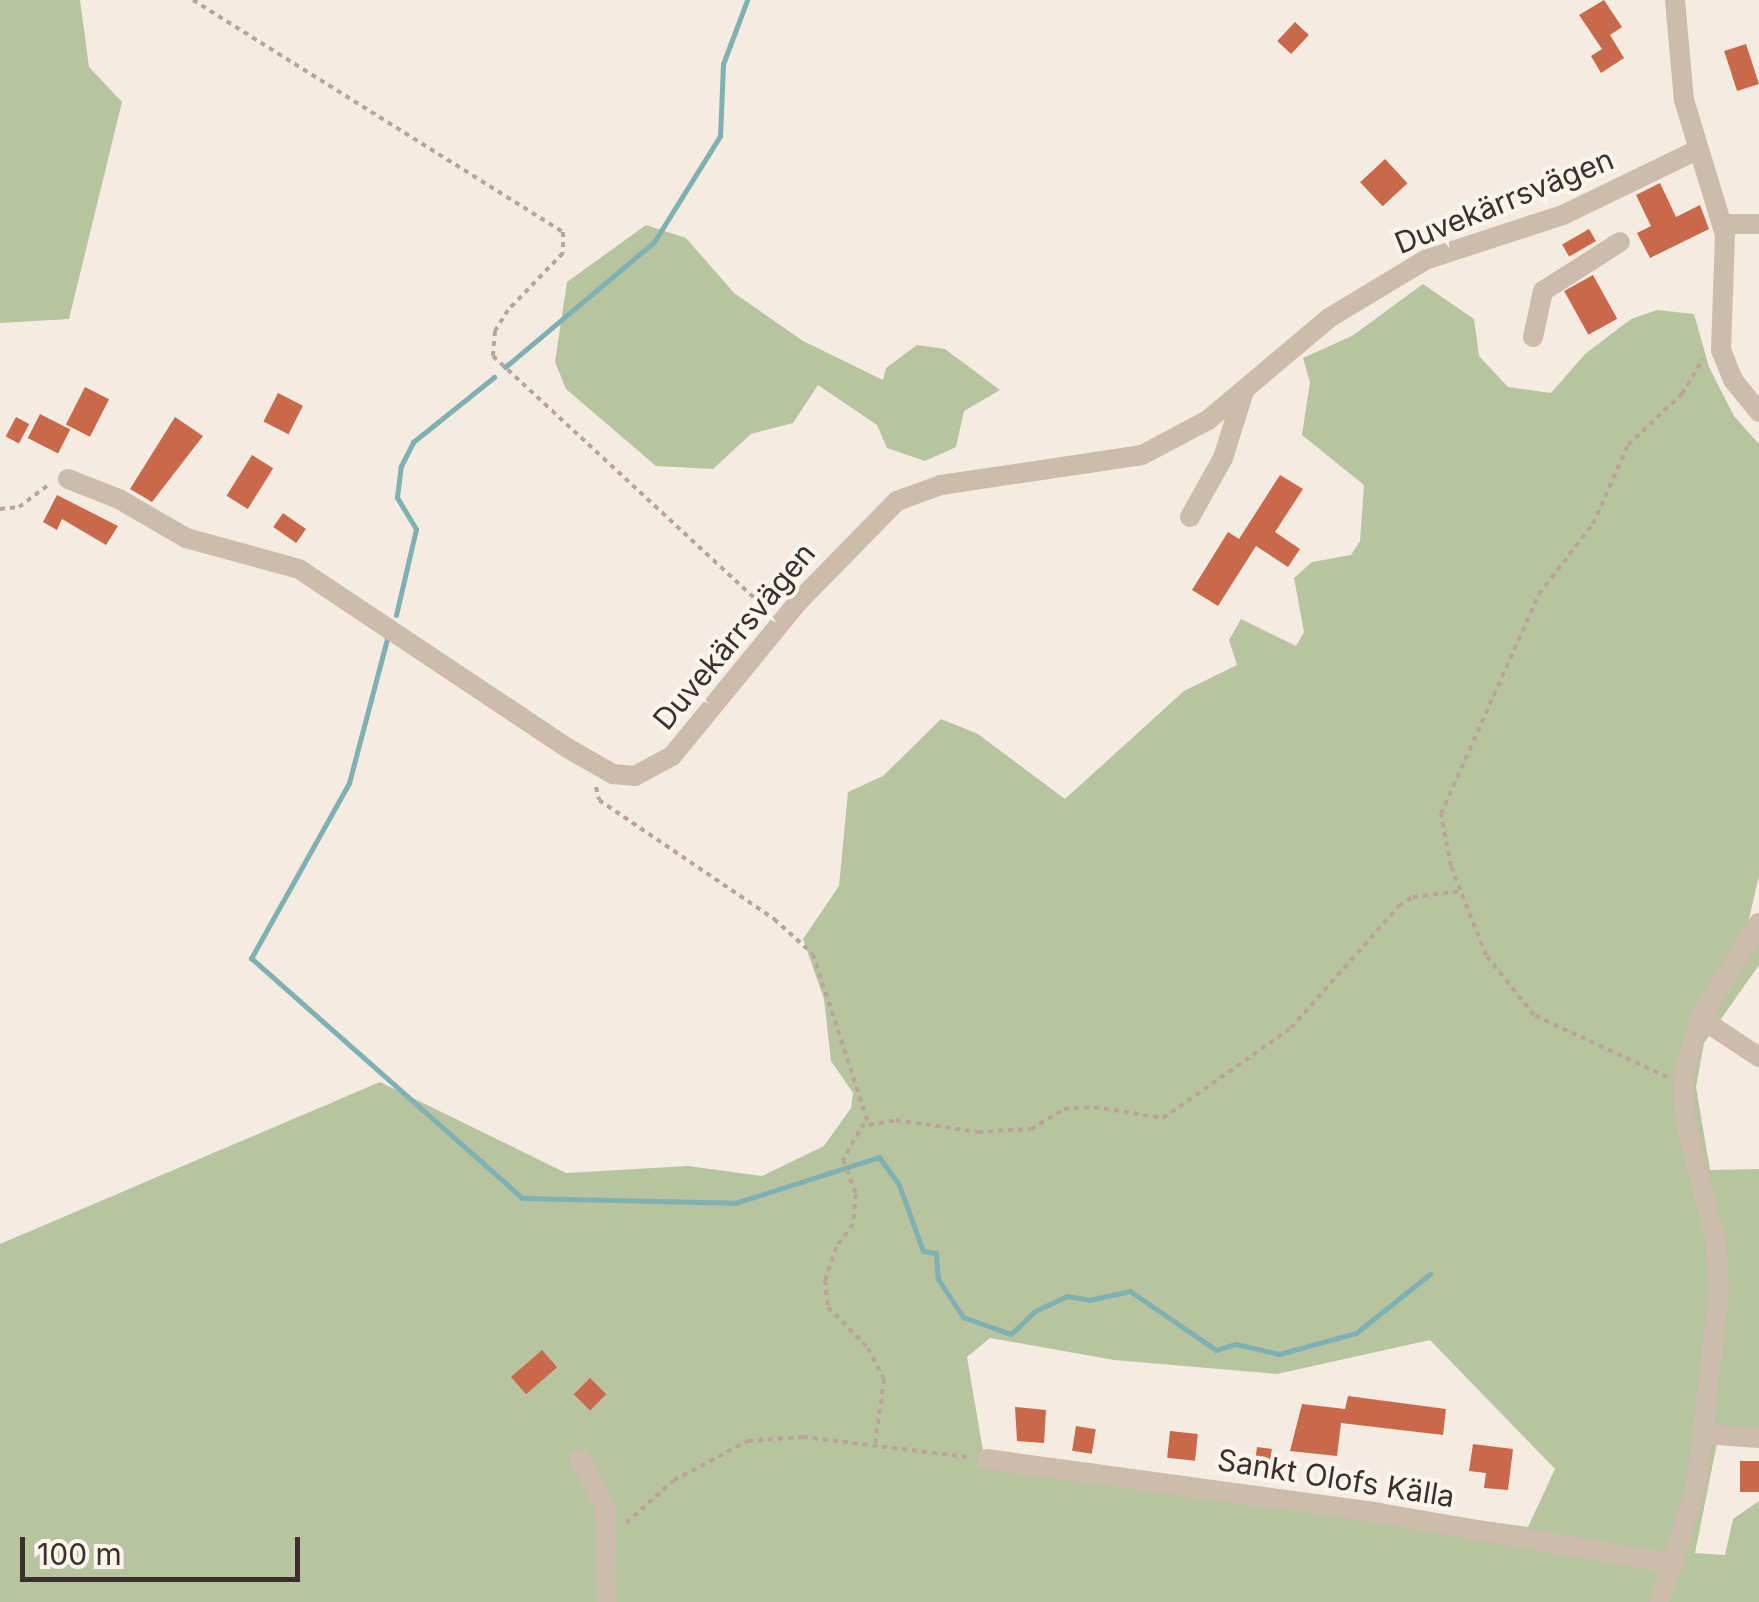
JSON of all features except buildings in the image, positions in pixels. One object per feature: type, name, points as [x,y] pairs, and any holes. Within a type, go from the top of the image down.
[{"type":"street","points":[[1675,0],[1682,83],[1698,150],[1724,224],[1721,350],[1733,380],[1759,412]]},
{"type":"street","name":"Duvekärrsvägen","points":[[606,770],[635,776],[672,756],[864,529],[916,492],[1142,455],[1208,420],[1329,318],[1426,260],[1564,215],[1698,150]]},
{"type":"street","points":[[1724,224],[1759,224]]},
{"type":"street","points":[[1532,337],[1543,290],[1620,242]]},
{"type":"street","points":[[1190,518],[1224,458],[1244,391]]},
{"type":"street","points":[[68,479],[119,499],[186,538],[299,568],[606,770]]},
{"type":"street","points":[[1659,1602],[1675,1564],[1705,1434],[1720,1281],[1683,1081],[1700,1018],[1759,923]]},
{"type":"street","points":[[1700,1018],[1759,1057]]},
{"type":"street","points":[[1705,1434],[1759,1438]]},
{"type":"street","points":[[579,1458],[604,1506],[607,1602]]},
{"type":"street","name":"Sankt Olofs Källa","points":[[987,1459],[1379,1513],[1675,1564]]},
{"type":"path","points":[[193,0],[563,232],[563,254],[508,310],[496,331],[494,356],[781,623]]},
{"type":"path","points":[[1683,1081],[1534,1015],[1486,954],[1460,891],[1441,814],[1445,795],[1539,594],[1593,524],[1628,445],[1682,394],[1704,358],[1721,350]]},
{"type":"path","points":[[0,509],[19,507],[50,483],[68,479]]},
{"type":"path","points":[[606,770],[594,790],[599,800],[774,918],[813,954],[865,1121],[843,1160],[856,1194],[853,1224],[836,1247],[825,1280],[828,1308],[868,1348],[884,1379],[875,1446]]},
{"type":"path","points":[[865,1121],[978,1132],[1031,1129],[1064,1108],[1163,1118],[1291,1028],[1399,906],[1424,894],[1460,891]]},
{"type":"path","points":[[606,1545],[674,1480],[724,1449],[803,1437],[987,1459]]},
{"type":"green space","points":[[0,0],[80,0],[89,67],[122,102],[69,319],[0,323]]},
{"type":"green space","points":[[646,225],[686,238],[734,293],[803,341],[883,380],[886,368],[917,345],[945,349],[1000,390],[964,411],[956,447],[925,461],[887,448],[877,425],[818,385],[793,423],[751,434],[713,469],[656,466],[566,389],[555,362],[567,282]]},
{"type":"green space","points":[[1423,284],[1474,319],[1479,356],[1508,387],[1551,393],[1585,354],[1631,319],[1657,310],[1694,314],[1709,367],[1734,416],[1759,444],[1759,875],[1747,928],[1759,936],[1759,965],[1704,1043],[1696,1087],[1710,1170],[1759,1169],[1759,1445],[1717,1443],[1695,1553],[1725,1555],[1733,1519],[1759,1501],[1759,1602],[0,1602],[0,1244],[380,1082],[566,1173],[688,1166],[762,1176],[824,1146],[851,1108],[853,1093],[831,1061],[824,999],[803,939],[839,886],[848,792],[883,776],[941,719],[978,734],[1065,799],[1184,691],[1237,665],[1229,640],[1241,619],[1296,646],[1304,632],[1294,578],[1312,562],[1351,555],[1360,541],[1364,485],[1302,435],[1310,382],[1303,358],[1352,336]],"holes":[[[990,1338],[1114,1360],[1277,1374],[1430,1340],[1555,1469],[1528,1527],[983,1451],[967,1357]]]},
{"type":"waterway","points":[[505,367],[654,242],[720,136],[723,64],[747,0]]},
{"type":"waterway","points":[[396,615],[416,529],[397,497],[401,466],[413,442],[494,377]]},
{"type":"waterway","points":[[387,639],[349,783],[251,958],[522,1198],[735,1203],[879,1157],[899,1185],[923,1251],[936,1253],[938,1279],[963,1317],[1011,1334],[1035,1311],[1067,1296],[1089,1300],[1130,1291],[1216,1350],[1236,1344],[1279,1354],[1356,1333],[1430,1274]]}]
